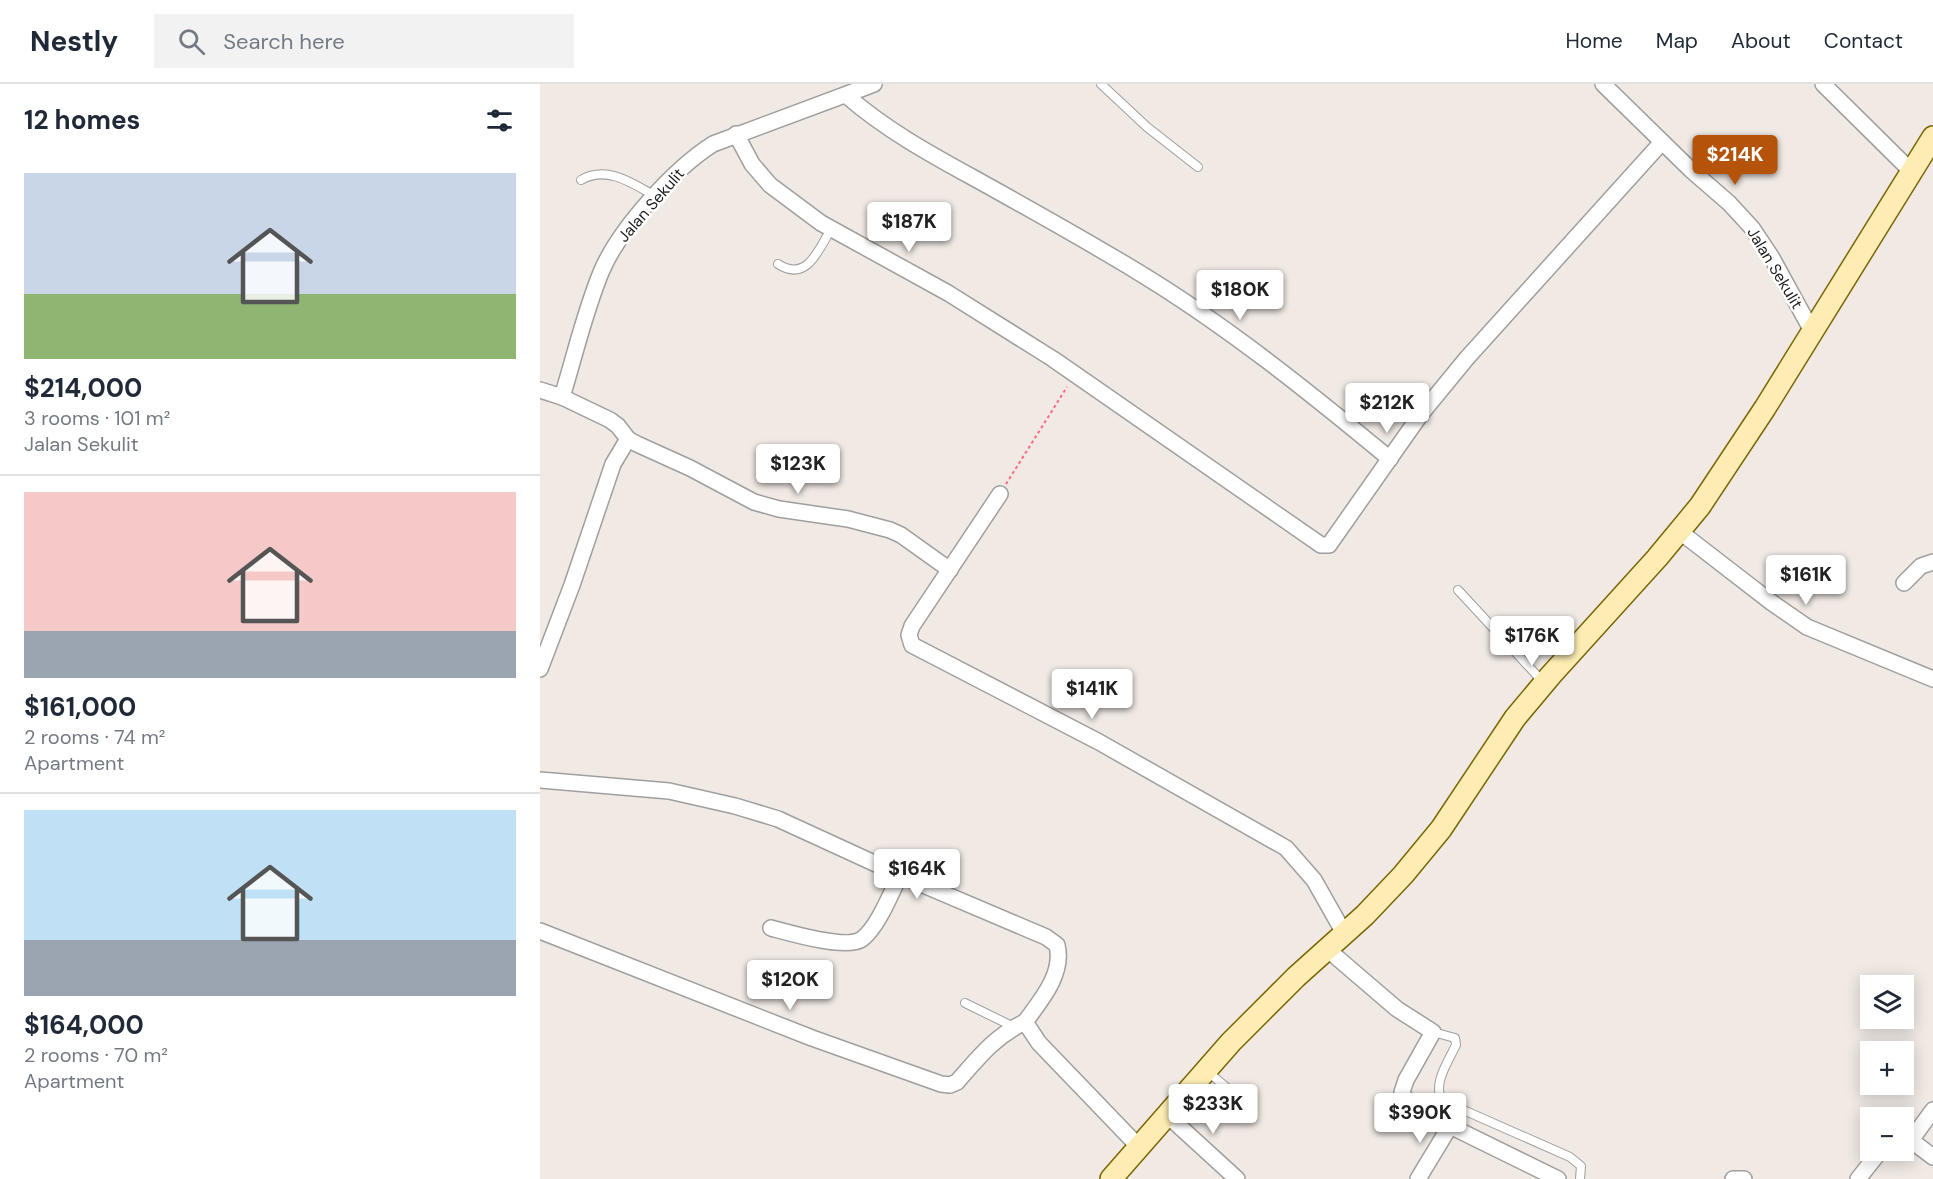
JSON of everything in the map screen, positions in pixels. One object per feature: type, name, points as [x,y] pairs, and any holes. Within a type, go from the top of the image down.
[{"type":"street","name":"Jalan Sekulit","points":[[562,397],[603,268],[624,233],[655,196],[700,152],[713,144],[847,96],[874,84]]},
{"type":"street","name":"Jalan Sekulit","points":[[1603,84],[1729,203],[1752,228],[1773,258],[1812,331]]},
{"type":"street","points":[[1822,84],[1911,171]]},
{"type":"street","points":[[847,96],[871,117],[906,140],[1070,232],[1163,288],[1311,394],[1390,459]]},
{"type":"street","points":[[736,134],[752,164],[770,185],[831,229],[948,293],[1053,359],[1321,545],[1329,545],[1426,408],[1467,358],[1662,142]]},
{"type":"street","points":[[1111,1179],[1206,1070],[1269,1004],[1382,898],[1423,853],[1442,829],[1504,732],[1544,683],[1680,531],[1723,472],[1933,137]]},
{"type":"street","points":[[540,390],[562,397],[610,420],[628,439],[754,502],[779,509],[848,519],[890,530],[901,535],[951,570]]},
{"type":"street","points":[[540,669],[572,585],[613,464],[628,439]]},
{"type":"street","points":[[1000,494],[912,626],[909,635],[912,645],[1099,742],[1286,848],[1314,880],[1344,933]]},
{"type":"street","points":[[1680,531],[1807,627],[1933,679]]},
{"type":"street","points":[[1904,583],[1921,566],[1933,562]]},
{"type":"street","points":[[540,780],[669,791],[735,806],[778,819],[900,875],[1030,929],[1057,945],[1059,953],[1055,976],[1019,1025],[993,1042],[957,1082],[950,1085],[940,1084],[812,1038],[540,931]]},
{"type":"street","points":[[771,928],[853,943],[862,939],[870,930],[900,875]]},
{"type":"street","points":[[1327,949],[1396,1009],[1433,1032],[1406,1080],[1402,1092],[1404,1097],[1450,1126],[1558,1179]]},
{"type":"street","points":[[1019,1025],[1139,1147]]},
{"type":"street","points":[[1914,1136],[1933,1110]]},
{"type":"street","points":[[1167,1115],[1238,1179]]},
{"type":"street","points":[[1418,1179],[1450,1126]]},
{"type":"street","points":[[1914,1144],[1933,1157]]},
{"type":"street","points":[[1858,1179],[1872,1161]]},
{"type":"street","points":[[1733,1179],[1744,1179]]},
{"type":"lane","points":[[1101,84],[1147,127],[1198,167]]},
{"type":"lane","points":[[581,180],[590,175],[609,174],[621,177],[655,196]]},
{"type":"lane","points":[[778,264],[793,270],[802,269],[809,264],[831,229]]},
{"type":"lane","points":[[1458,590],[1544,683]]},
{"type":"lane","points":[[964,1003],[1019,1025]]},
{"type":"lane","points":[[1433,1032],[1455,1038],[1456,1045],[1438,1087],[1439,1096],[1443,1101],[1570,1157],[1581,1167],[1580,1179]]},
{"type":"lane","points":[[1206,1070],[1238,1097]]},
{"type":"path","points":[[1000,494],[1074,375]]}]
